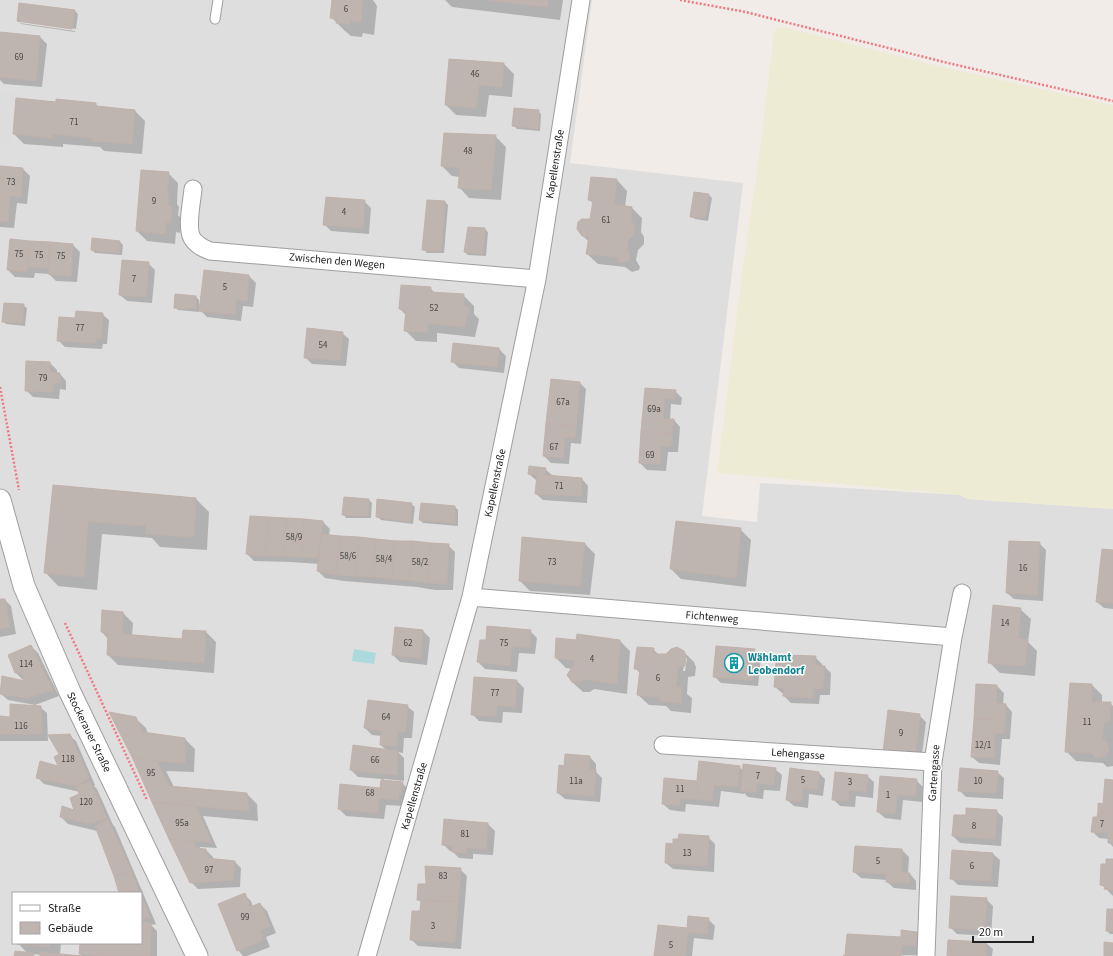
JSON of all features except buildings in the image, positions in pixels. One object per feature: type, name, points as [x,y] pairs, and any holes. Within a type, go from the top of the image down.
[{"type":"street","name":"Kapellenstraße","points":[[367,956],[471,597],[536,279],[581,0]]},
{"type":"street","name":"Zwischen den Wegen","points":[[193,189],[189,227],[192,238],[200,246],[210,251],[536,279]]},
{"type":"street","name":"Stockerauer Straße","points":[[0,500],[27,593],[70,692],[197,956]]},
{"type":"street","name":"Gartengasse","points":[[926,956],[933,762],[953,637],[962,593]]},
{"type":"street","name":"Fichtenweg","points":[[471,597],[953,637]]},
{"type":"street","name":"Lehengasse","points":[[663,745],[933,762]]},
{"type":"lane","points":[[215,19],[218,0]]},
{"type":"path","points":[[680,0],[746,12],[948,64],[1113,101]]},
{"type":"path","points":[[0,387],[20,493]]},
{"type":"path","points":[[65,623],[149,804]]},
{"type":"shaded area","points":[[0,0],[592,0],[570,163],[743,183],[702,516],[757,522],[760,483],[960,495],[967,499],[1113,509],[1113,956],[0,956]]},
{"type":"shaded area","points":[[784,27],[938,66],[1113,105],[1113,509],[967,499],[960,495],[717,473],[742,272],[761,143],[774,31],[778,28]]},
{"type":"shaded area","points":[[0,92],[17,94],[12,144],[0,143]]},
{"type":"water","points":[[354,649],[376,653],[374,664],[352,661]]},
{"type":"place","name":"Wählamt Leobendorf","points":[[734,663]]}]
